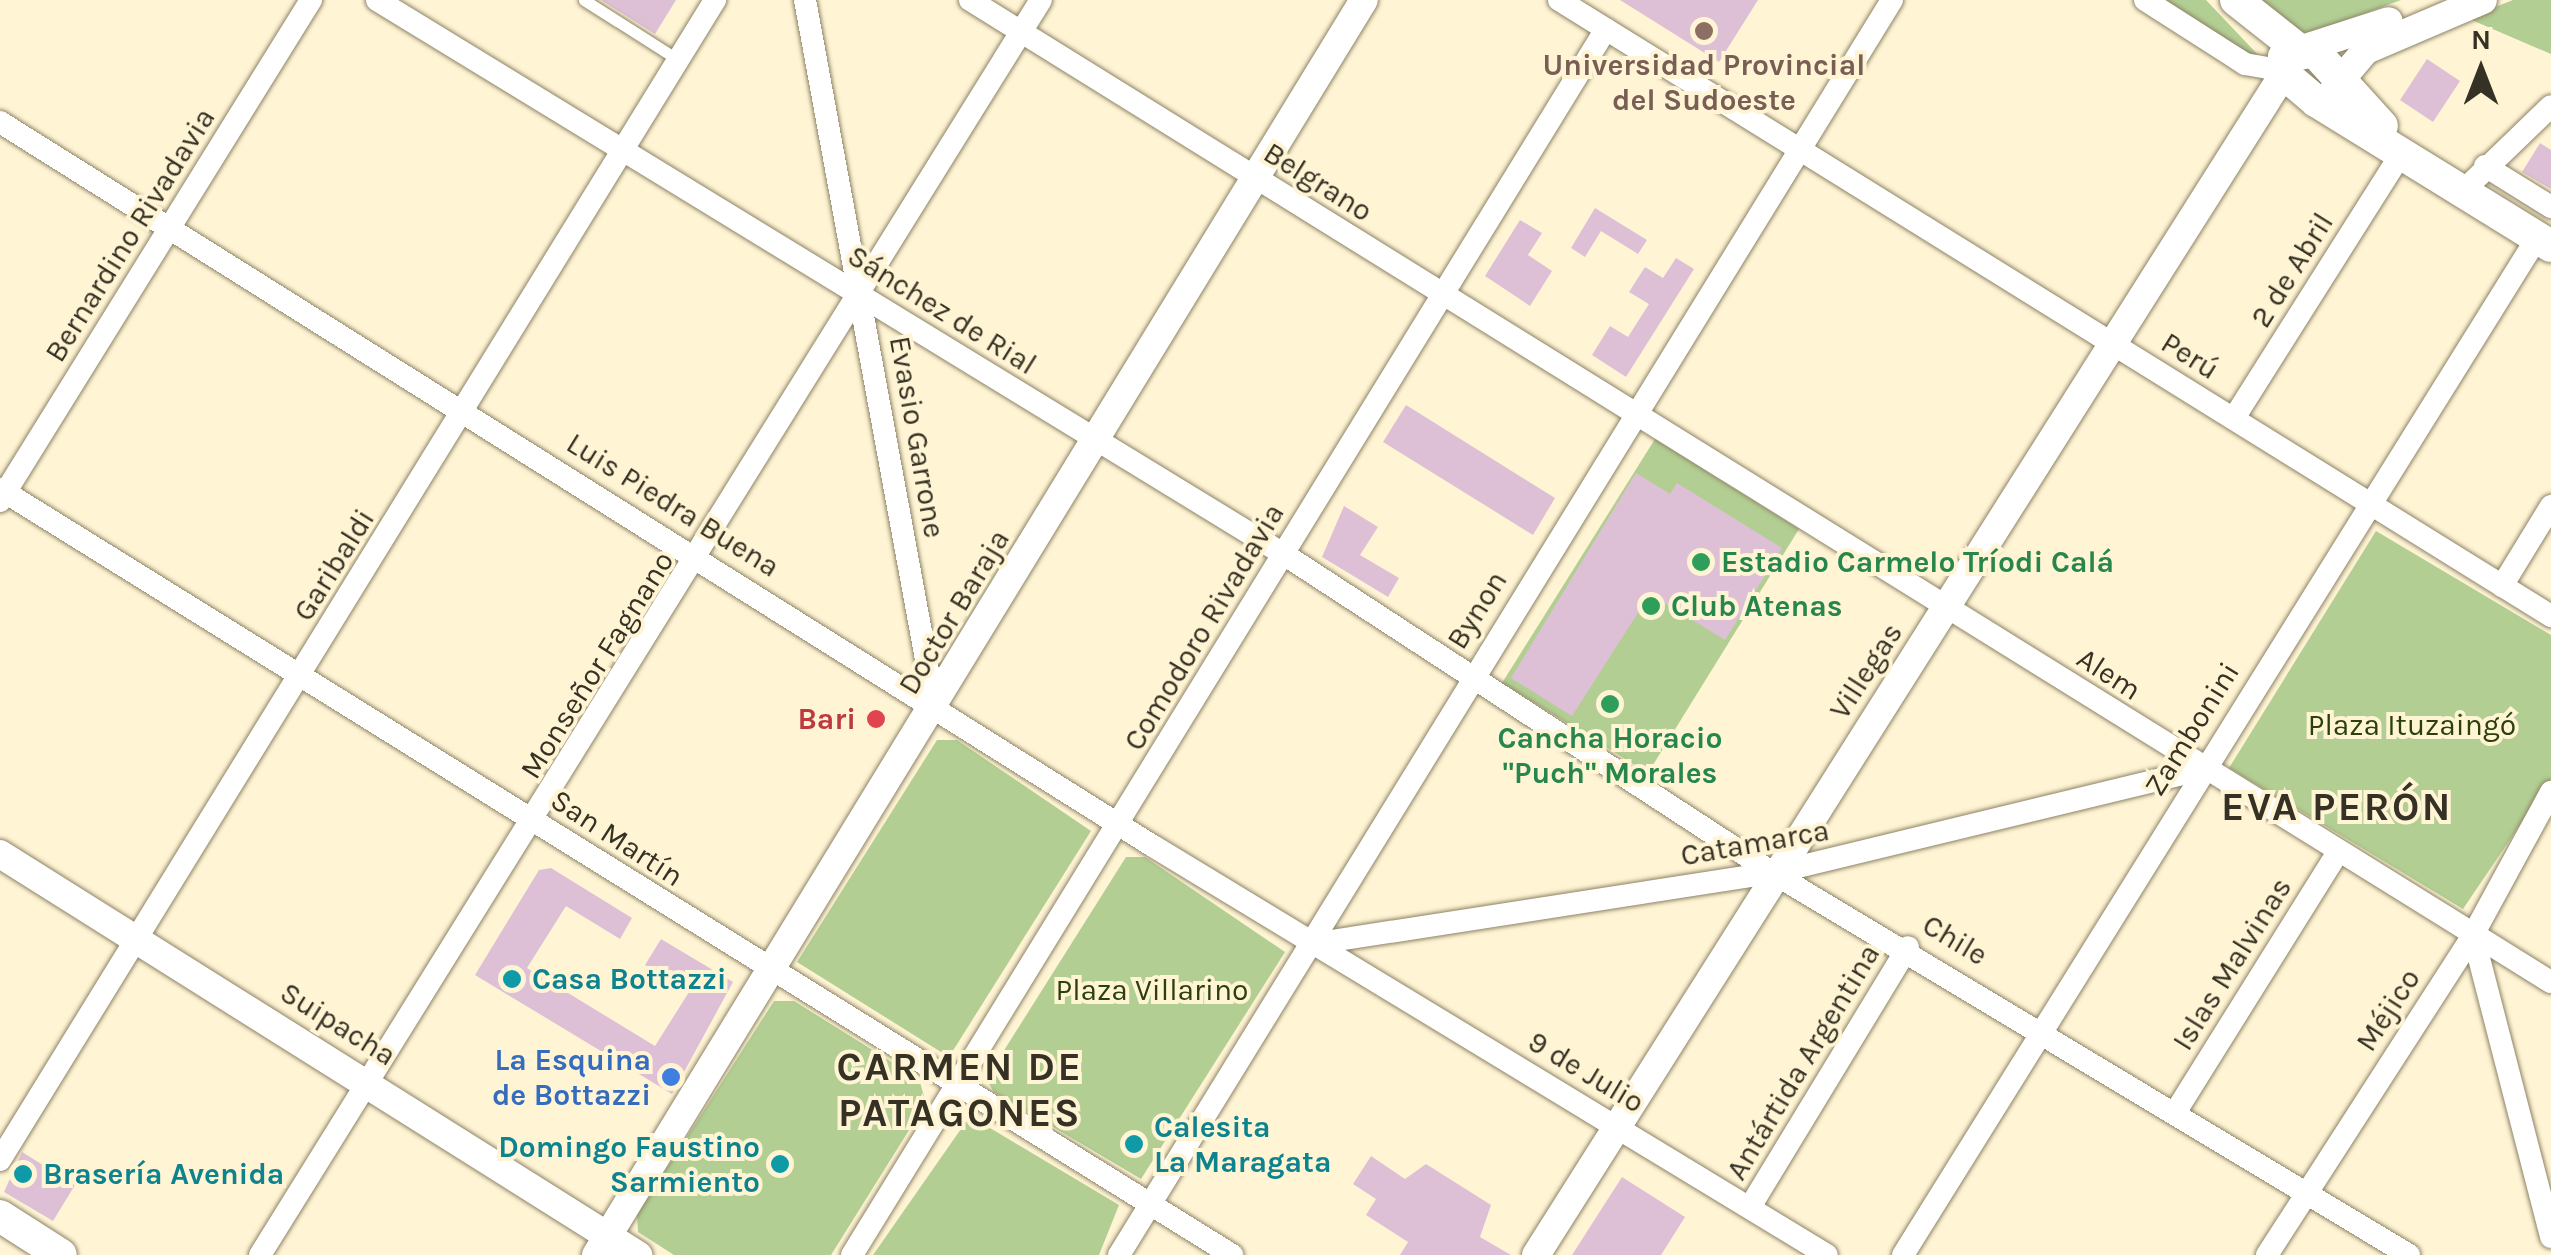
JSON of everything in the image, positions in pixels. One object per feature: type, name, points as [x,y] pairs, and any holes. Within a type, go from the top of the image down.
[{"type":"main road","points":[[2235,0],[2290,60],[2331,90],[2401,154],[2544,242]]},
{"type":"main road","points":[[0,1216],[61,1255]]},
{"type":"street","name":"Bernardino Rivadavia","points":[[2,494],[311,0]]},
{"type":"street","name":"Sánchez de Rial","points":[[377,0],[1282,552],[1472,676]]},
{"type":"street","name":"Garibaldi","points":[[0,1160],[715,0]]},
{"type":"street","name":"Evasio Garrone","points":[[804,0],[935,708]]},
{"type":"street","name":"Belgrano","points":[[970,0],[1637,412]]},
{"type":"street","name":"Monseñor Fagnano","points":[[260,1255],[366,1080],[701,557],[1041,0]]},
{"type":"street","name":"Doctor Baraja","points":[[602,1246],[935,708],[1093,440],[1364,0]]},
{"type":"street","name":"Perú","points":[[1558,0],[1798,144],[2551,616]]},
{"type":"street","name":"Bynon","points":[[1120,1255],[1798,144],[1892,0]]},
{"type":"street","points":[[2145,0],[2245,64],[2290,60],[2447,0]]},
{"type":"street","points":[[2331,90],[2366,50],[2483,0]]},
{"type":"street","name":"Comodoro Rivadavia","points":[[852,1255],[1120,825],[1282,552],[1606,29]]},
{"type":"street","name":"Villegas","points":[[1536,1255],[1773,873],[1947,606],[2290,60]]},
{"type":"street","points":[[2464,192],[2485,166],[2551,106]]},
{"type":"street","name":"Luis Piedra Buena","points":[[0,122],[701,557],[1312,944]]},
{"type":"street","name":"2 de Abril","points":[[2234,418],[2401,154]]},
{"type":"street","points":[[2485,166],[2551,207]]},
{"type":"street","name":"Zambonini","points":[[1903,1255],[2368,502],[2544,242]]},
{"type":"street","name":"Alem","points":[[1637,412],[2202,769],[2551,982]]},
{"type":"street","name":"San Martín","points":[[2,494],[1232,1255]]},
{"type":"street","points":[[2502,586],[2551,506]]},
{"type":"street","name":"Chile","points":[[1472,676],[1773,873],[1908,947],[2178,1108],[2409,1255]]},
{"type":"street","name":"Catamarca","points":[[1312,944],[1773,873],[2202,769]]},
{"type":"street","name":"Méjico","points":[[2267,1255],[2473,934],[2551,792]]},
{"type":"street","name":"Islas Malvinas","points":[[2178,1108],[2338,852]]},
{"type":"street","name":"Suipacha","points":[[0,854],[366,1080],[602,1246],[638,1255]]},
{"type":"street","points":[[2473,934],[2551,1237]]},
{"type":"street","name":"9 de Julio","points":[[1312,944],[1616,1124],[1827,1255]]},
{"type":"street","name":"Antártida Argentina","points":[[1750,1208],[1908,947]]},
{"type":"lane","points":[[584,0],[680,61]]},
{"type":"green space","points":[[2160,0],[2206,0],[2260,57],[2258,59]]},
{"type":"green space","points":[[2259,0],[2401,0],[2306,35]]},
{"type":"green space","points":[[2513,0],[2551,0],[2551,54],[2467,18]]},
{"type":"green space","name":"Club Atenas","points":[[1655,439],[1799,529],[1648,773],[1502,683]]},
{"type":"green space","name":"Plaza Ituzaingó","points":[[2376,531],[2551,635],[2551,779],[2463,909],[2229,768]]},
{"type":"green space","name":"Plaza Villarino","points":[[937,740],[957,740],[1091,831],[949,1057],[797,962]]},
{"type":"green space","name":"Plaza Villarino","points":[[1126,857],[1145,857],[1285,952],[1141,1179],[994,1092],[986,1079]]},
{"type":"green space","points":[[774,1001],[794,1001],[919,1079],[926,1103],[831,1255],[674,1255],[638,1232],[637,1215]]},
{"type":"green space","points":[[970,1116],[1119,1205],[1099,1255],[873,1255]]},
{"type":"building","points":[[601,0],[676,0],[655,34]]},
{"type":"building","name":"Universidad Provincial del Sudoeste","points":[[1620,0],[1758,0],[1719,62]]},
{"type":"building","points":[[2427,59],[2460,81],[2433,122],[2400,100]]},
{"type":"building","points":[[2540,143],[2551,150],[2551,189],[2522,172]]},
{"type":"building","points":[[1595,208],[1647,240],[1638,254],[1601,231],[1585,257],[1571,248]]},
{"type":"building","points":[[1520,220],[1542,233],[1528,255],[1552,271],[1530,306],[1485,276]]},
{"type":"building","points":[[1676,258],[1694,269],[1626,377],[1592,355],[1610,326],[1628,337],[1649,304],[1629,292],[1645,267],[1663,278]]},
{"type":"building","points":[[1406,405],[1555,498],[1533,535],[1383,442]]},
{"type":"building","points":[[1636,473],[1670,494],[1677,483],[1782,548],[1725,640],[1650,594],[1572,716],[1511,678]]},
{"type":"building","points":[[1344,506],[1378,527],[1360,555],[1399,578],[1388,597],[1322,557]]},
{"type":"building","name":"Casa Bottazzi","points":[[551,868],[632,918],[620,939],[566,906],[527,968],[655,1046],[689,992],[645,965],[661,939],[733,982],[672,1094],[475,975],[539,870]]},
{"type":"building","name":"Calesita La Maragata","points":[[1134,1131],[1143,1134],[1143,1152],[1134,1155],[1125,1152],[1122,1143],[1125,1134]]},
{"type":"building","points":[[22,1152],[75,1185],[53,1221],[4,1192]]},
{"type":"building","points":[[1371,1156],[1405,1179],[1426,1164],[1491,1205],[1480,1237],[1511,1255],[1400,1255],[1408,1242],[1366,1215],[1376,1199],[1353,1184]]},
{"type":"building","points":[[1622,1177],[1685,1217],[1661,1255],[1572,1255]]},
{"type":"place","name":"Universidad Provincial del Sudoeste","points":[[1704,31]]},
{"type":"place","name":"Estadio Carmelo Tríodi Calá","points":[[1701,562]]},
{"type":"place","name":"Club Atenas","points":[[1651,606]]},
{"type":"place","name":"Cancha Horacio \"Puch\" Morales","points":[[1610,704]]},
{"type":"place","name":"Bari","points":[[876,719]]},
{"type":"place","name":"Casa Bottazzi","points":[[512,979]]},
{"type":"place","name":"La Esquina de Bottazzi","points":[[671,1077]]},
{"type":"place","name":"Calesita La Maragata","points":[[1134,1144]]},
{"type":"place","name":"Domingo Faustino Sarmiento","points":[[780,1164]]},
{"type":"place","name":"Brasería Avenida","points":[[23,1174]]},
{"type":"district","name":"EVA PERÓN","points":[[2337,807]]},
{"type":"district","name":"CARMEN DE PATAGONES","points":[[960,1090]]}]
